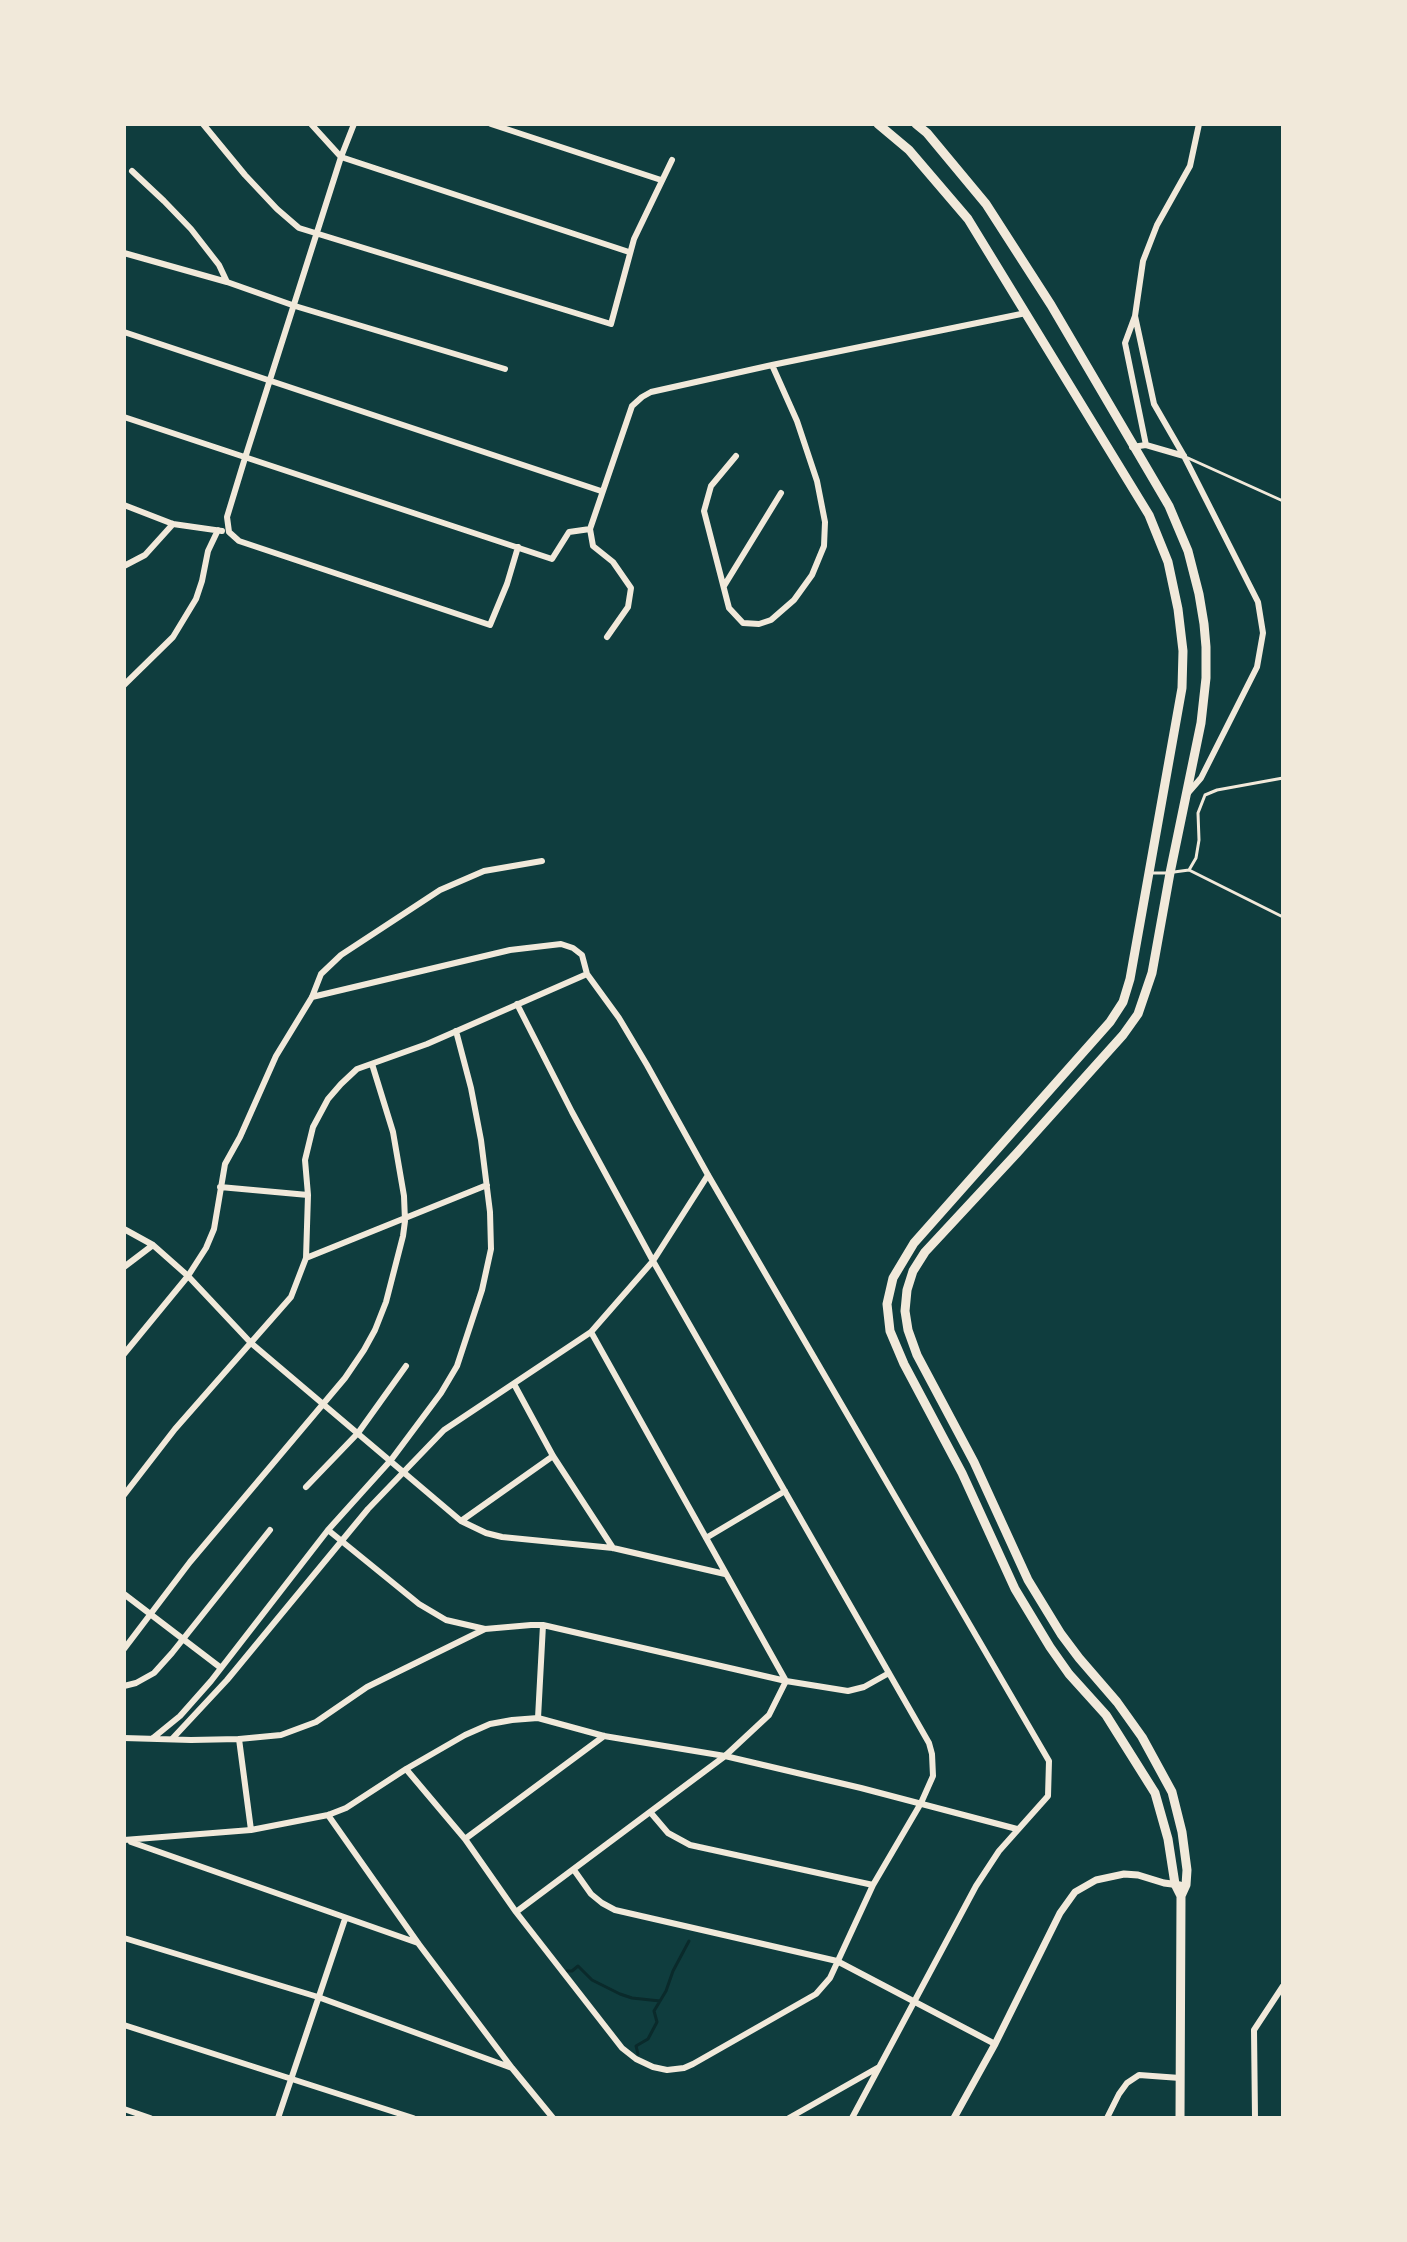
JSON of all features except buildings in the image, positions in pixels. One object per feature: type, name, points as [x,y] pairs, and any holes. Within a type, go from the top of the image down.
[{"type":"main road","points":[[878,124],[909,150],[968,219],[1149,515],[1168,562],[1178,609],[1183,651],[1182,688],[1150,873],[1123,1002],[1110,1022],[914,1243],[893,1278],[887,1304],[890,1331],[904,1364],[962,1473],[1015,1589],[1050,1647],[1069,1674],[1106,1715],[1155,1793],[1181,1885],[1180,2118]]},
{"type":"main road","points":[[916,124],[986,204],[1051,305],[1169,506],[1184,540],[1202,609],[1206,678],[1201,723],[1152,973],[1138,1014],[1123,1035],[925,1252],[913,1271],[905,1311],[917,1355],[987,1487],[1028,1580],[1061,1634],[1142,1737],[1172,1792],[1187,1870],[1181,1885]]},
{"type":"street","points":[[203,124],[277,209],[299,228],[611,324],[629,252],[672,160]]},
{"type":"street","points":[[311,124],[341,157],[629,252]]},
{"type":"street","points":[[229,532],[227,517],[245,458],[354,124]]},
{"type":"street","points":[[491,124],[661,180]]},
{"type":"street","points":[[1146,445],[1125,343],[1135,316],[1143,261],[1157,225],[1190,166],[1199,124]]},
{"type":"street","points":[[132,171],[198,238],[219,265],[227,282]]},
{"type":"street","points":[[124,253],[505,369]]},
{"type":"street","points":[[607,637],[628,607],[631,588],[613,562],[593,546],[590,529],[632,406],[642,397],[651,392],[772,365],[1026,313]]},
{"type":"street","points":[[1135,316],[1154,404],[1258,602],[1263,633],[1257,667],[1201,778],[1188,793]]},
{"type":"street","points":[[124,332],[601,491]]},
{"type":"street","points":[[736,456],[711,486],[704,511],[729,608],[743,623],[759,624],[771,620],[794,600],[812,575],[824,546],[825,522],[817,481],[797,421],[772,365]]},
{"type":"street","points":[[124,417],[552,559],[569,532],[590,529]]},
{"type":"street","points":[[1132,447],[1146,445],[1184,456]]},
{"type":"street","points":[[724,586],[781,493]]},
{"type":"street","points":[[124,505],[173,524],[229,532],[239,541],[490,625],[518,547]]},
{"type":"street","points":[[124,566],[145,555],[173,524]]},
{"type":"street","points":[[124,685],[173,637],[196,599],[208,551],[218,530]]},
{"type":"street","points":[[124,1354],[188,1276],[206,1248],[214,1229],[225,1164],[276,1056],[312,997],[321,974],[341,955],[440,890],[484,871],[542,861]]},
{"type":"street","points":[[312,997],[510,950],[561,944],[582,955],[587,974],[619,1018],[1049,1761],[1048,1796],[1017,1829],[976,1886],[852,2118]]},
{"type":"street","points":[[124,1495],[175,1429],[291,1297],[306,1258],[308,1195],[305,1160],[313,1127],[328,1099],[341,1084],[357,1069],[427,1044],[587,974]]},
{"type":"street","points":[[406,1769],[465,1839],[516,1912],[622,2048],[636,2059],[667,2070],[693,2064],[816,1994],[830,1978],[873,1885],[921,1803],[933,1776],[929,1743],[653,1261],[517,1004]]},
{"type":"street","points":[[153,1738],[180,1716],[328,1530],[391,1460],[441,1393],[457,1366],[482,1290],[491,1249],[481,1140],[456,1031]]},
{"type":"street","points":[[124,1649],[210,1538],[345,1378],[375,1330],[386,1302],[405,1218],[393,1132],[372,1064]]},
{"type":"street","points":[[172,1739],[227,1680],[402,1471],[444,1430],[591,1332],[653,1261],[708,1175]]},
{"type":"street","points":[[306,1258],[487,1185]]},
{"type":"street","points":[[220,1187],[308,1195]]},
{"type":"street","points":[[124,1229],[153,1245],[188,1276],[251,1343],[461,1521],[502,1537],[613,1548],[725,1574]]},
{"type":"street","points":[[124,1267],[153,1245]]},
{"type":"street","points":[[591,1332],[786,1681]]},
{"type":"street","points":[[306,1487],[358,1433],[406,1366]]},
{"type":"street","points":[[514,1384],[553,1456],[613,1548]]},
{"type":"street","points":[[461,1521],[553,1456]]},
{"type":"street","points":[[706,1538],[785,1491]]},
{"type":"street","points":[[124,1686],[154,1673],[270,1530]]},
{"type":"street","points":[[328,1530],[419,1604],[446,1620],[485,1629],[543,1625],[786,1681],[848,1691],[864,1687],[889,1673]]},
{"type":"street","points":[[124,1594],[221,1668]]},
{"type":"street","points":[[538,1718],[543,1625]]},
{"type":"street","points":[[124,1738],[239,1739],[281,1735],[316,1722],[367,1687],[485,1629]]},
{"type":"street","points":[[516,1912],[725,1756],[769,1715],[786,1681]]},
{"type":"street","points":[[126,1840],[251,1830],[328,1815],[356,1802],[448,1743],[490,1724],[538,1718],[604,1736],[725,1756],[1017,1829]]},
{"type":"street","points":[[465,1839],[604,1736]]},
{"type":"street","points":[[239,1739],[251,1830]]},
{"type":"street","points":[[651,1813],[668,1833],[690,1845],[873,1885]]},
{"type":"street","points":[[328,1815],[418,1943],[553,2118]]},
{"type":"street","points":[[126,1840],[418,1943]]},
{"type":"street","points":[[574,1870],[591,1894],[615,1910],[837,1961],[995,2044]]},
{"type":"street","points":[[954,2118],[995,2044],[1060,1913],[1075,1892],[1096,1880],[1124,1874],[1181,1885]]},
{"type":"street","points":[[278,2118],[345,1919]]},
{"type":"street","points":[[124,1938],[318,1997],[512,2068]]},
{"type":"street","points":[[1255,2118],[1254,2030],[1283,1986]]},
{"type":"street","points":[[124,2025],[413,2118]]},
{"type":"street","points":[[789,2118],[879,2067]]},
{"type":"street","points":[[1107,2118],[1127,2083],[1139,2075],[1180,2078]]},
{"type":"street","points":[[124,2109],[147,2118]]},
{"type":"lane","points":[[1184,456],[1283,501]]},
{"type":"lane","points":[[1189,870],[1196,858],[1198,813],[1205,795],[1283,778]]},
{"type":"lane","points":[[1150,873],[1189,870],[1283,917]]},
{"type":"waterway","points":[[638,2054],[636,2046],[648,2039],[657,2022],[654,2011],[689,1941]]},
{"type":"waterway","points":[[567,1971],[578,1966],[592,1980],[620,1994],[660,2001]]}]
